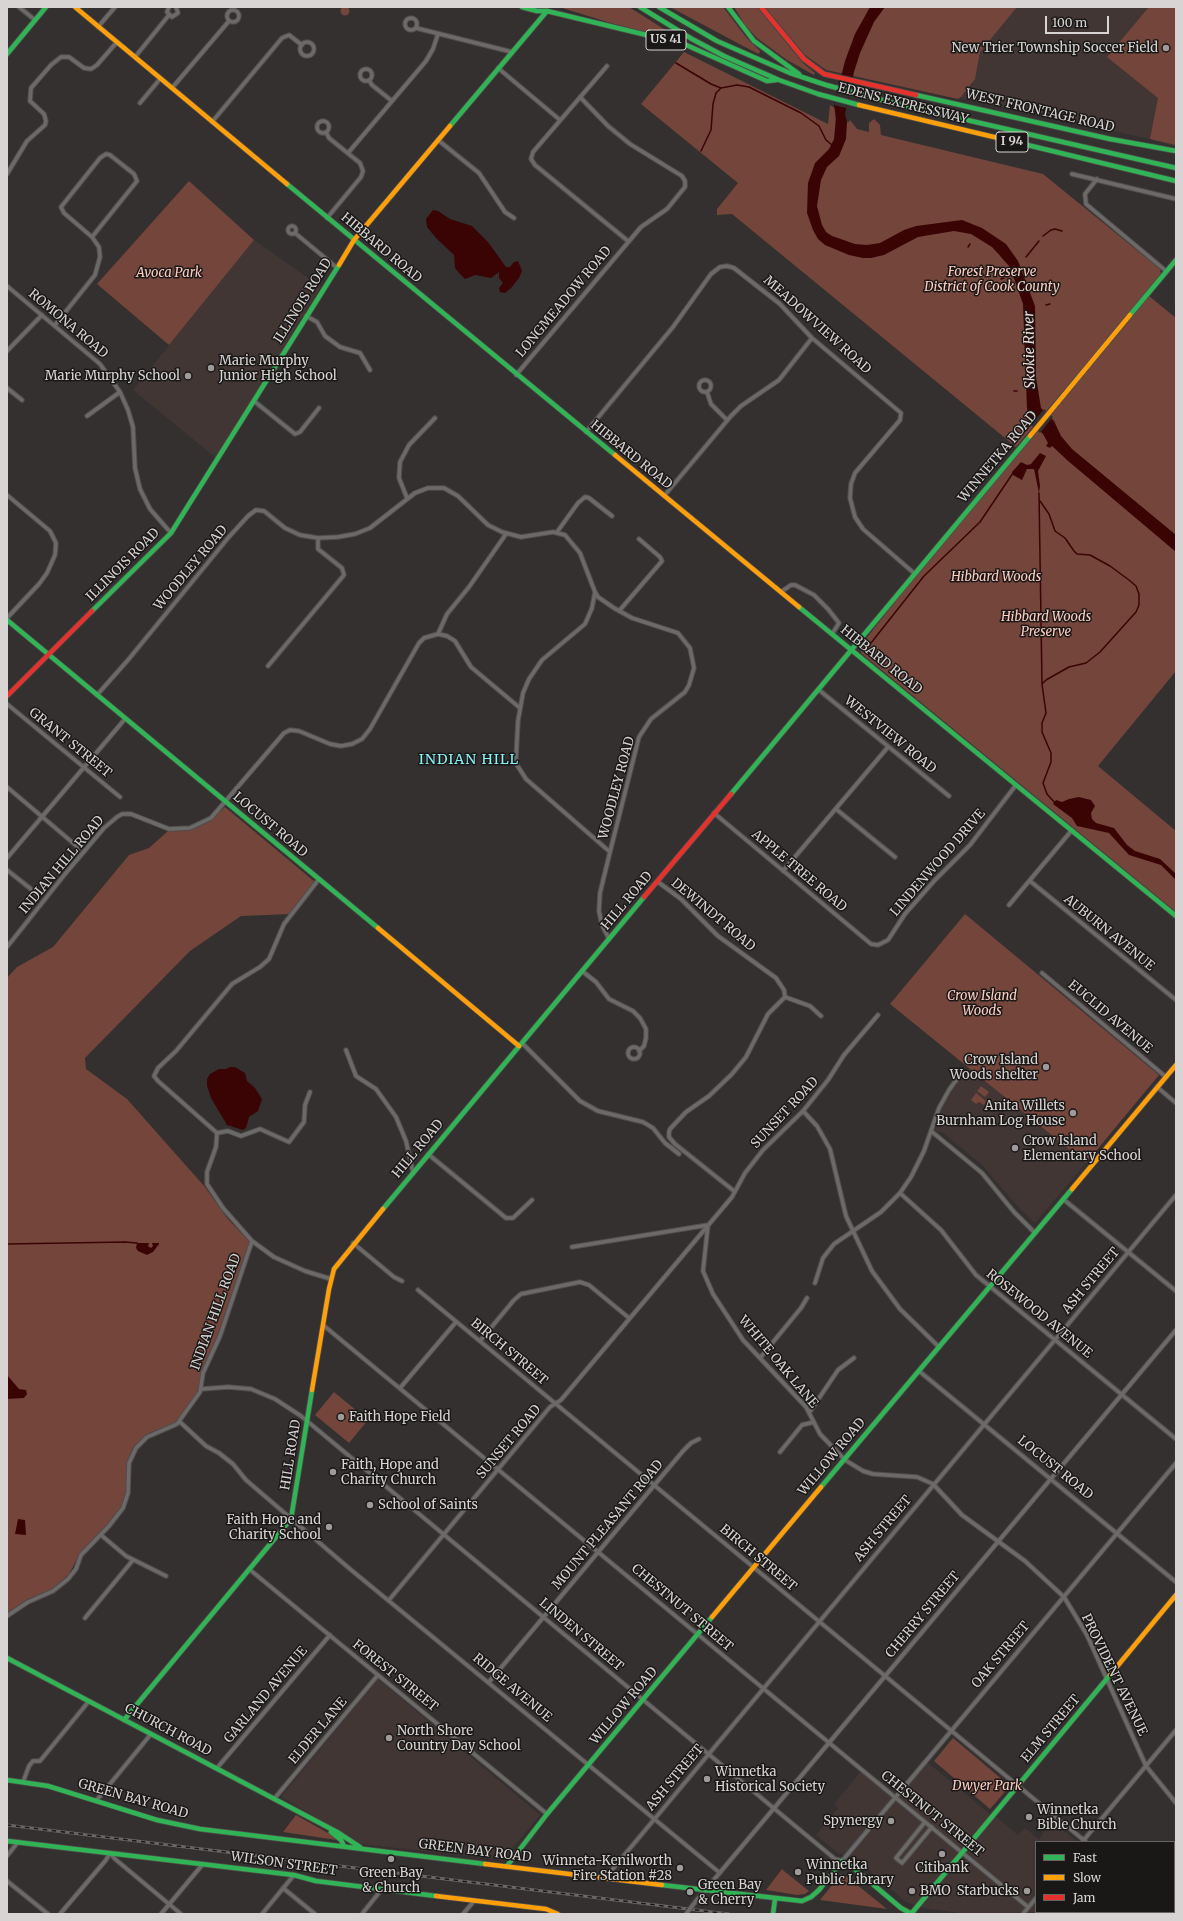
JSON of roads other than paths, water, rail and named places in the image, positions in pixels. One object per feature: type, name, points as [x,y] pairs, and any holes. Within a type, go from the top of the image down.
[{"type":"main road","points":[[7,54],[46,7]]},
{"type":"main road","name":"HIBBARD ROAD","points":[[74,7],[516,375],[1176,916]]},
{"type":"main road","name":"US 41","points":[[522,7],[537,11],[547,11],[684,44],[767,81],[779,80]]},
{"type":"main road","points":[[543,7],[547,11]]},
{"type":"main road","name":"EDENS EXPRESSWAY","points":[[640,7],[692,39],[724,56],[779,80],[835,99],[1176,181]]},
{"type":"main road","name":"EDENS EXPRESSWAY","points":[[659,7],[717,41],[803,78],[838,89],[1176,168]]},
{"type":"main road","points":[[728,7],[754,41],[803,78]]},
{"type":"main road","name":"WEST FRONTAGE ROAD","points":[[761,7],[810,65],[824,74],[1110,139],[1176,151]]},
{"type":"main road","name":"ILLINOIS ROAD","points":[[7,696],[171,533],[354,240],[547,11]]},
{"type":"main road","name":"WINNETKA ROAD","points":[[852,650],[1176,260]]},
{"type":"main road","name":"LOCUST ROAD","points":[[7,619],[125,719],[521,1044]]},
{"type":"main road","name":"HILL ROAD","points":[[291,1519],[331,1279],[337,1264],[353,1243],[852,650]]},
{"type":"main road","name":"WILLOW ROAD","points":[[507,1866],[547,1814],[1176,1065]]},
{"type":"main road","points":[[124,1720],[291,1519]]},
{"type":"main road","name":"ELM STREET","points":[[911,1914],[1176,1596]]},
{"type":"main road","name":"CHURCH ROAD","points":[[7,1658],[337,1832],[361,1848]]},
{"type":"main road","name":"GREEN BAY ROAD","points":[[7,1780],[48,1786],[157,1820],[200,1829],[606,1877],[775,1899],[802,1901],[811,1897],[819,1890],[842,1861]]},
{"type":"main road","name":"CHURCH ROAD","points":[[318,1823],[339,1837],[344,1846]]},
{"type":"main road","name":"WILSON STREET","points":[[7,1841],[294,1875],[316,1881],[546,1910],[558,1914]]},
{"type":"main road","points":[[842,1861],[850,1865],[901,1908],[911,1914]]},
{"type":"main road","points":[[774,1912],[775,1899]]},
{"type":"street","points":[[19,7],[35,20]]},
{"type":"street","points":[[98,27],[115,7]]},
{"type":"street","points":[[168,7],[167,10],[169,15]]},
{"type":"street","points":[[169,15],[174,16],[177,14],[178,11],[176,7]]},
{"type":"street","points":[[134,57],[169,15]]},
{"type":"street","points":[[172,88],[229,21]]},
{"type":"street","points":[[416,28],[512,52]]},
{"type":"street","points":[[348,153],[426,61],[433,49],[438,34]]},
{"type":"street","points":[[212,122],[282,38],[289,35],[302,45]]},
{"type":"street","points":[[7,174],[24,144],[42,128],[46,121],[44,114],[30,101],[31,88],[51,65],[61,57],[69,57],[84,68],[91,69],[97,66],[117,42]]},
{"type":"street","name":"LONGMEADOW ROAD","points":[[606,66],[533,152],[531,157],[532,161],[628,242]]},
{"type":"street","points":[[498,68],[560,120]]},
{"type":"street","points":[[140,103],[160,79]]},
{"type":"street","points":[[369,80],[372,85],[392,101]]},
{"type":"street","name":"LONGMEADOW ROAD","points":[[516,375],[645,223],[670,206],[683,190],[685,181],[682,176],[644,154],[618,135],[580,97]]},
{"type":"street","points":[[326,132],[329,138],[362,165],[362,174],[327,218]]},
{"type":"street","points":[[438,140],[479,173],[505,212],[514,218]]},
{"type":"street","points":[[55,325],[91,282],[98,269],[100,252],[92,236],[64,213],[61,207],[100,158],[106,154],[110,155],[134,174],[137,181],[92,236]]},
{"type":"street","points":[[1072,174],[1098,179],[1176,199]]},
{"type":"street","points":[[1098,179],[1085,194],[1086,204],[1166,271]]},
{"type":"street","points":[[295,233],[336,267]]},
{"type":"street","name":"MEADOWVIEW ROAD","points":[[586,432],[669,332],[711,274],[720,267],[730,266],[742,273],[787,310],[812,338],[901,413],[900,420],[855,473],[851,484],[850,498],[855,517],[863,529],[915,574]]},
{"type":"street","name":"ROMONA ROAD","points":[[7,286],[100,364],[120,392],[128,410],[133,427],[135,468],[140,489],[150,509],[171,533]]},
{"type":"street","points":[[7,351],[42,315]]},
{"type":"street","points":[[306,316],[317,322],[323,334],[340,347],[360,353],[370,370]]},
{"type":"street","points":[[664,496],[727,420],[741,406],[779,380],[812,338]]},
{"type":"street","points":[[7,388],[22,400]]},
{"type":"street","points":[[87,416],[120,392]]},
{"type":"street","points":[[707,392],[711,404],[727,420]]},
{"type":"street","points":[[254,401],[294,434],[300,432],[319,408]]},
{"type":"street","points":[[407,498],[399,478],[400,462],[409,445],[435,418]]},
{"type":"street","name":"WOODLEY ROAD","points":[[97,695],[228,538],[253,512],[261,510],[290,531],[306,537],[318,538],[345,536],[368,529],[407,498],[428,488],[444,488],[458,496],[493,528],[506,534],[530,537],[557,532],[569,538],[580,553],[598,597],[619,611],[641,622],[678,633],[690,648],[694,668],[687,688],[646,724],[639,737],[600,893],[599,911],[602,925],[609,939]]},
{"type":"street","points":[[7,495],[50,531],[56,543],[55,555],[47,573],[7,619]]},
{"type":"street","points":[[557,532],[558,528],[585,497],[590,498],[612,516]]},
{"type":"street","points":[[438,634],[447,614],[466,591],[506,534]]},
{"type":"street","points":[[268,666],[344,575],[342,568],[318,549],[318,538]]},
{"type":"street","points":[[619,611],[662,561],[660,557],[639,539]]},
{"type":"street","points":[[781,592],[791,585],[795,585],[814,595],[828,608],[839,623],[832,634]]},
{"type":"street","name":"WOODLEY ROAD","points":[[595,592],[592,608],[587,620],[535,668],[526,686],[520,708],[516,750],[517,766],[521,773],[555,806],[610,852]]},
{"type":"street","points":[[226,802],[275,742],[287,731],[299,731],[336,745],[352,744],[362,739],[370,729],[419,643],[424,638],[438,634],[447,636],[455,641],[471,667],[520,708]]},
{"type":"street","name":"WESTVIEW ROAD","points":[[819,690],[949,796]]},
{"type":"street","name":"GRANT STREET","points":[[7,704],[120,797]]},
{"type":"street","points":[[7,858],[125,719]]},
{"type":"street","points":[[783,871],[888,746]]},
{"type":"street","name":"LINDENWOOD DRIVE","points":[[871,944],[880,944],[888,940],[905,914],[934,880],[970,845],[1016,786]]},
{"type":"street","points":[[7,787],[79,848]]},
{"type":"street","name":"INDIAN HILL ROAD","points":[[7,947],[65,874],[104,828],[117,817],[122,814],[131,814],[169,829],[183,829],[205,822],[226,802]]},
{"type":"street","points":[[836,809],[895,857]]},
{"type":"street","name":"APPLE TREE ROAD","points":[[714,813],[871,944]]},
{"type":"street","points":[[1009,905],[1072,830]]},
{"type":"street","points":[[7,870],[36,893]]},
{"type":"street","points":[[310,1092],[305,1105],[304,1122],[289,1142],[260,1129],[241,1136],[228,1131],[217,1133],[158,1081],[154,1073],[181,1046],[232,984],[265,964],[275,948],[284,924],[319,879]]},
{"type":"street","name":"AUBURN AVENUE","points":[[1030,881],[1176,1000]]},
{"type":"street","name":"DEWINDT ROAD","points":[[658,882],[681,899],[722,938],[776,978],[784,990],[785,997]]},
{"type":"street","points":[[582,971],[596,982],[609,999],[633,1011],[640,1018],[646,1029],[646,1038],[644,1046],[639,1051]]},
{"type":"street","name":"EUCLID AVENUE","points":[[1042,973],[1166,1077]]},
{"type":"street","points":[[734,1191],[675,1144],[669,1137],[669,1132],[686,1112],[709,1096],[732,1074],[746,1057],[768,1014],[785,997],[810,1006],[821,1016]]},
{"type":"street","name":"SUNSET ROAD","points":[[389,1600],[550,1408],[561,1400],[732,1198],[734,1191],[763,1150],[803,1111],[828,1080],[844,1055],[878,1015]]},
{"type":"street","points":[[521,1044],[580,1101],[598,1111],[643,1122],[653,1128],[661,1138],[679,1154]]},
{"type":"street","points":[[346,1050],[356,1076],[376,1089],[396,1117],[406,1141],[413,1172]]},
{"type":"street","points":[[815,1283],[820,1264],[827,1252],[839,1239],[881,1212],[900,1192],[919,1164],[944,1098],[960,1075]]},
{"type":"street","points":[[1157,1087],[1176,1103]]},
{"type":"street","points":[[803,1111],[817,1126],[830,1149],[842,1204],[852,1232],[872,1271],[890,1298],[908,1318],[939,1347]]},
{"type":"street","points":[[931,1131],[982,1174],[1014,1212],[1035,1233]]},
{"type":"street","name":"INDIAN HILL ROAD","points":[[217,1133],[216,1146],[207,1172],[207,1184],[223,1208],[252,1241],[274,1257],[305,1271],[331,1279]]},
{"type":"street","points":[[428,1154],[506,1218],[513,1218],[532,1200]]},
{"type":"street","name":"ROSEWOOD AVENUE","points":[[900,1192],[932,1220],[976,1275],[1176,1439]]},
{"type":"street","name":"ASH STREET","points":[[606,1877],[1176,1195]]},
{"type":"street","points":[[1063,1199],[1176,1291]]},
{"type":"street","points":[[572,1247],[708,1225]]},
{"type":"street","name":"WHITE OAK LANE","points":[[708,1225],[703,1271],[713,1294],[728,1319],[760,1358],[806,1407],[820,1434],[845,1460]]},
{"type":"street","name":"INDIAN HILL ROAD","points":[[7,1616],[28,1602],[53,1591],[64,1583],[76,1569],[82,1555],[119,1514],[126,1500],[129,1463],[136,1448],[147,1437],[173,1427],[180,1422],[202,1389],[203,1373],[220,1336],[252,1241]]},
{"type":"street","points":[[353,1243],[394,1277],[402,1281]]},
{"type":"street","points":[[480,1341],[514,1300],[521,1294],[580,1282],[589,1285],[629,1318]]},
{"type":"street","name":"BIRCH STREET","points":[[418,1290],[1084,1841]]},
{"type":"street","points":[[760,1358],[801,1308],[807,1298]]},
{"type":"street","points":[[400,1388],[456,1322]]},
{"type":"street","name":"CHESTNUT STREET","points":[[323,1325],[925,1822],[963,1851],[1028,1907]]},
{"type":"street","name":"CHERRY STREET","points":[[686,1914],[1176,1330]]},
{"type":"street","points":[[809,1413],[838,1370],[854,1358]]},
{"type":"street","name":"LOCUST ROAD","points":[[919,1371],[1176,1582]]},
{"type":"street","name":"INDIAN HILL ROAD","points":[[202,1389],[228,1387],[251,1390],[275,1399],[307,1422]]},
{"type":"street","name":"RIDGE AVENUE","points":[[180,1422],[206,1446],[219,1453],[232,1464],[246,1480],[291,1519],[720,1873]]},
{"type":"street","name":"LINDEN STREET","points":[[307,1422],[835,1859],[842,1861]]},
{"type":"street","points":[[780,1452],[802,1425],[814,1422]]},
{"type":"street","name":"MOUNT PLEASANT ROAD","points":[[489,1682],[683,1451],[691,1443],[699,1439]]},
{"type":"street","name":"PROVIDENT AVENUE","points":[[845,1460],[864,1471],[873,1474],[917,1477],[933,1484],[962,1515],[1025,1560],[1064,1597],[1087,1635],[1146,1766],[1176,1803]]},
{"type":"street","name":"OAK STREET","points":[[842,1861],[1176,1463]]},
{"type":"street","points":[[101,1535],[133,1560],[166,1576]]},
{"type":"street","points":[[85,1618],[133,1560]]},
{"type":"street","name":"FOREST STREET","points":[[249,1569],[547,1814]]},
{"type":"street","name":"GARLAND AVENUE","points":[[217,1768],[330,1635]]},
{"type":"street","name":"ELDER LANE","points":[[274,1799],[378,1675]]},
{"type":"street","points":[[23,1782],[28,1766],[33,1761],[40,1761],[89,1700]]},
{"type":"street","points":[[1084,1841],[1176,1730]]},
{"type":"street","points":[[96,1801],[150,1734]]},
{"type":"street","points":[[925,1822],[896,1858],[902,1863],[932,1827]]},
{"type":"street","points":[[7,1856],[18,1842]]},
{"type":"street","points":[[60,1914],[106,1860],[110,1853],[115,1859],[181,1914]]},
{"type":"street","points":[[161,1914],[203,1864]]},
{"type":"street","points":[[262,1914],[294,1875]]},
{"type":"street","points":[[7,1880],[48,1914]]},
{"type":"street","points":[[283,1888],[315,1914]]},
{"type":"street","points":[[362,1914],[382,1890]]},
{"type":"street","points":[[1023,1914],[1035,1899]]},
{"type":"street","points":[[463,1914],[474,1901]]},
{"type":"street","points":[[1136,1913],[1146,1914]]},
{"type":"water","name":"Skokie River","points":[[870,7],[885,7],[874,22],[860,53],[854,72],[845,114],[847,122],[846,139],[839,156],[827,167],[821,180],[817,206],[822,225],[826,232],[832,236],[855,244],[867,245],[880,243],[904,230],[916,226],[962,220],[982,228],[1006,244],[1018,261],[1035,306],[1036,377],[1041,408],[1054,421],[1061,436],[1072,449],[1176,535],[1176,552],[1052,446],[1050,448],[1046,446],[1048,443],[1043,434],[1029,420],[1027,409],[1023,304],[1010,267],[992,247],[971,234],[954,231],[918,237],[884,255],[863,258],[849,255],[825,245],[818,239],[807,213],[808,183],[815,163],[829,149],[834,139],[836,118],[834,105],[845,61],[855,34]]},
{"type":"water","points":[[433,210],[438,211],[450,219],[472,226],[488,242],[506,267],[510,267],[514,262],[518,261],[522,271],[519,278],[511,288],[505,293],[500,292],[499,288],[503,283],[499,278],[499,272],[491,278],[475,275],[465,279],[459,273],[455,268],[454,255],[427,227],[426,219]]},
{"type":"water","points":[[1040,453],[1046,456],[1038,471],[1040,486],[1039,493],[1034,469],[1027,469],[1022,480],[1013,475],[1012,472],[1021,462],[1027,465],[1031,464]]},
{"type":"water","points":[[1079,797],[1091,800],[1095,806],[1091,813],[1092,819],[1096,823],[1114,828],[1127,845],[1135,851],[1160,859],[1176,874],[1176,880],[1161,865],[1129,855],[1109,833],[1077,826],[1072,818],[1053,804],[1056,800],[1062,802]]},
{"type":"water","points":[[235,1067],[245,1073],[247,1081],[255,1088],[262,1099],[258,1111],[249,1117],[246,1128],[243,1130],[227,1125],[211,1098],[207,1086],[207,1079],[210,1074],[219,1069],[226,1069]]},
{"type":"water","points":[[137,1243],[149,1243],[148,1246],[151,1248],[153,1246],[152,1243],[159,1244],[153,1252],[147,1255],[138,1251],[136,1248]]},
{"type":"water","points":[[7,1375],[19,1389],[26,1390],[27,1394],[24,1398],[7,1399]]},
{"type":"water","points":[[18,1519],[25,1520],[26,1535],[15,1534]]},
{"type":"waterway","points":[[676,63],[711,84],[721,88],[737,85],[749,87],[801,113],[819,126],[826,140],[832,145]]},
{"type":"waterway","points":[[701,151],[711,130],[713,104],[716,93],[721,88]]},
{"type":"waterway","points":[[1043,236],[1051,230],[1055,229],[1062,231]]},
{"type":"waterway","points":[[1026,257],[1039,241]]},
{"type":"waterway","points":[[1046,305],[1050,304]]},
{"type":"waterway","points":[[867,648],[924,576],[980,522],[1013,473]]},
{"type":"waterway","points":[[1039,493],[1042,684],[1046,713],[1042,723],[1042,732],[1051,753],[1051,762],[1043,783],[1047,794],[1055,803]]},
{"type":"waterway","points":[[1040,501],[1049,514],[1055,531],[1065,538],[1077,554],[1090,555],[1110,566],[1136,586],[1139,594],[1139,605],[1136,612],[1100,652],[1086,663],[1069,667],[1046,680],[1042,684]]},
{"type":"waterway","points":[[7,1244],[137,1243]]},
{"type":"railway","points":[[7,1825],[729,1914]]},
{"type":"place","name":"New Trier Township Soccer Field","points":[[1166,48]]},
{"type":"place","name":"Marie Murphy Junior High School","points":[[211,368]]},
{"type":"place","name":"Marie Murphy School","points":[[188,376]]},
{"type":"place","name":"Crow Island Woods shelter","points":[[1046,1067]]},
{"type":"place","name":"Anita Willets Burnham Log House","points":[[1073,1113]]},
{"type":"place","name":"Crow Island Elementary School","points":[[1015,1148]]},
{"type":"place","name":"Faith Hope Field","points":[[341,1417]]},
{"type":"place","name":"Faith, Hope and Charity Church","points":[[333,1472]]},
{"type":"place","name":"School of Saints","points":[[370,1505]]},
{"type":"place","name":"Faith Hope and Charity School","points":[[329,1527]]},
{"type":"place","name":"North Shore Country Day School","points":[[389,1738]]},
{"type":"place","name":"Winnetka Historical Society","points":[[707,1779]]},
{"type":"place","name":"Winnetka Bible Church","points":[[1029,1817]]},
{"type":"place","name":"Spynergy","points":[[891,1821]]},
{"type":"place","name":"Citibank","points":[[942,1854]]},
{"type":"place","name":"Green Bay & Church","points":[[391,1859]]},
{"type":"place","name":"Winneta-Kenilworth Fire Station #28","points":[[680,1868]]},
{"type":"place","name":"Winnetka Public Library","points":[[798,1872]]},
{"type":"place","name":"BMO","points":[[912,1891]]},
{"type":"place","name":"Starbucks","points":[[1027,1891]]},
{"type":"place","name":"Green Bay & Cherry","points":[[690,1892]]},
{"type":"district","name":"INDIAN HILL","points":[[469,760]]},
{"type":"park label","name":"Avoca Park","points":[[169,273]]},
{"type":"park label","name":"Forest Preserve District of Cook County","points":[[992,280]]},
{"type":"park label","name":"Hibbard Woods","points":[[996,577]]},
{"type":"park label","name":"Hibbard Woods Preserve","points":[[1046,624]]},
{"type":"park label","name":"Crow Island Woods","points":[[982,1004]]},
{"type":"park label","name":"Dwyer Park","points":[[987,1786]]}]
